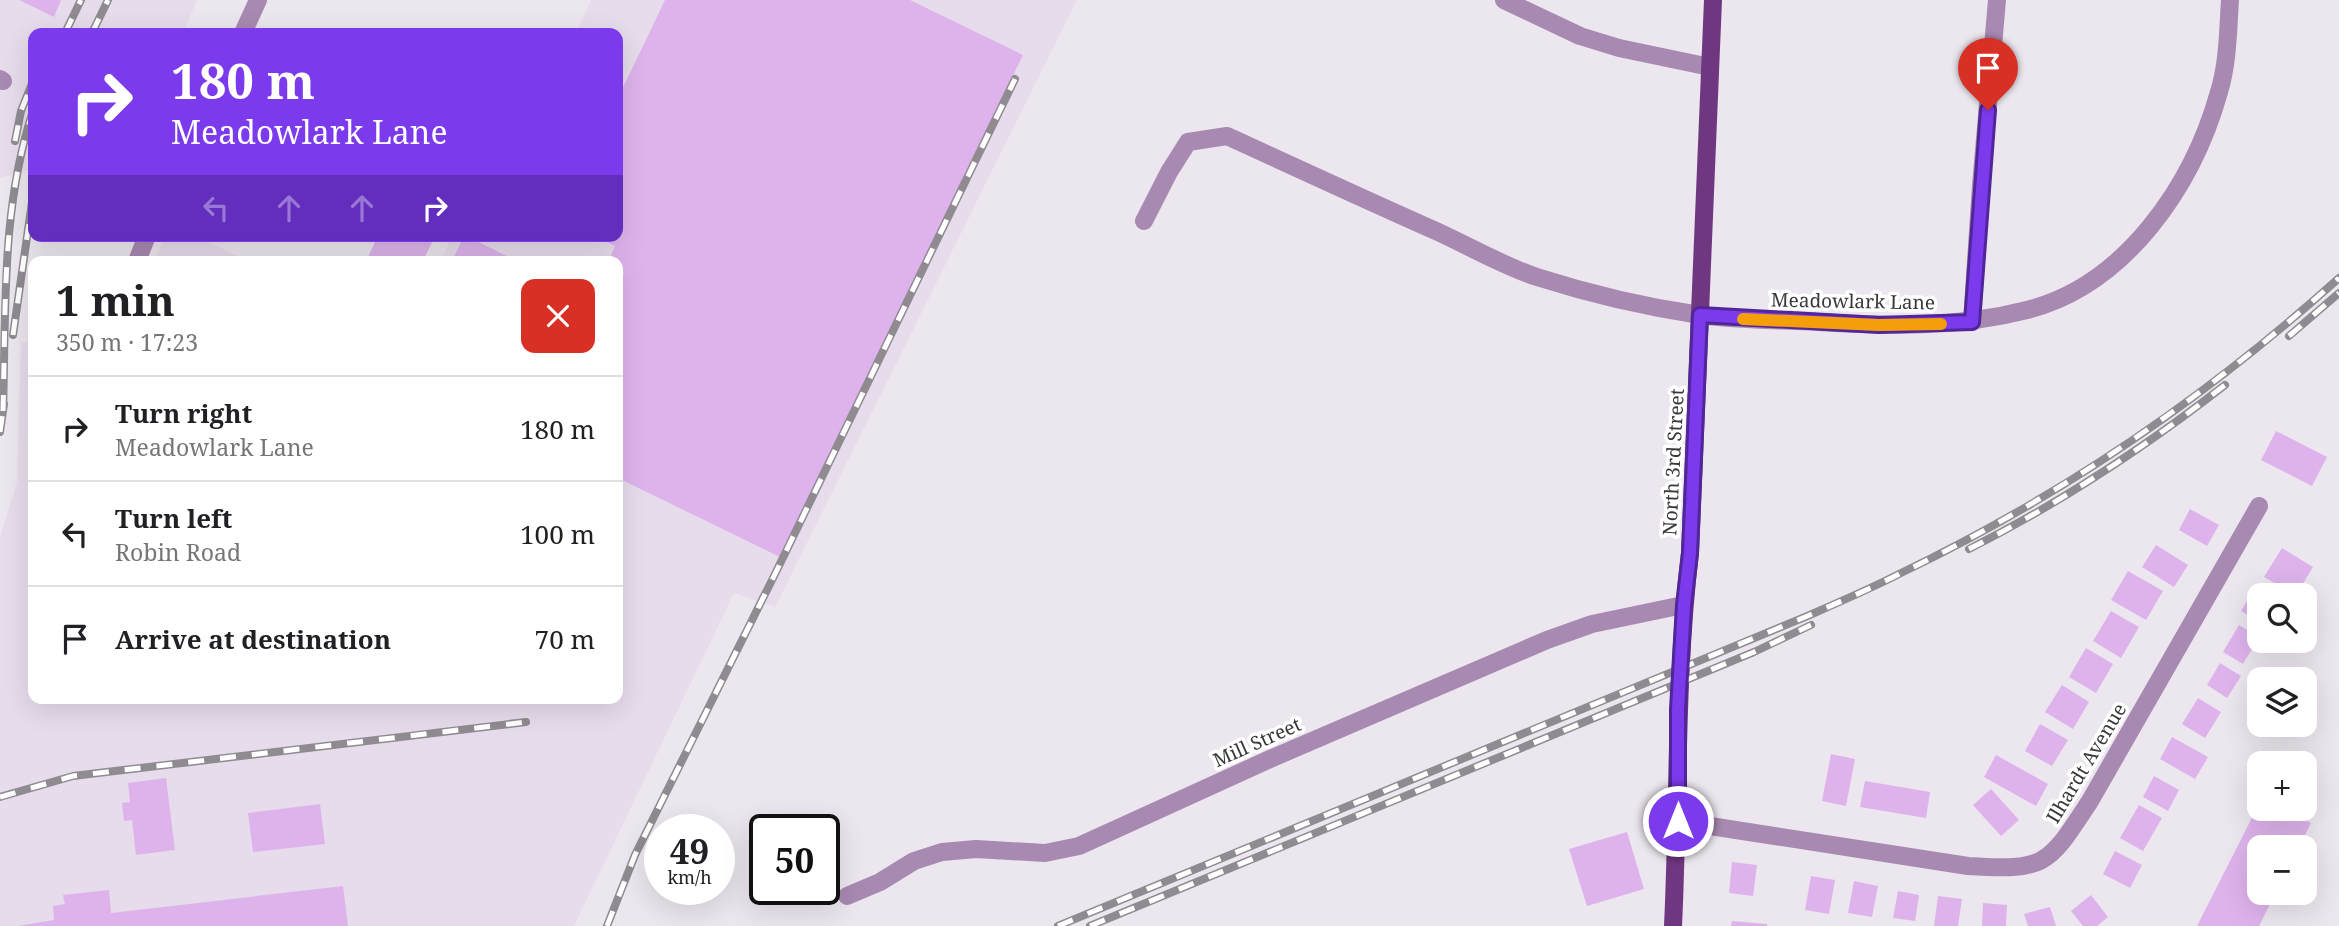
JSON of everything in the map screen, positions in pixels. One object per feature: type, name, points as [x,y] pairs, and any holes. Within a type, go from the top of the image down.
[{"type":"main road","name":"North 3rd Street","points":[[1673,926],[1678,821],[1678,709],[1690,553],[1713,0]]},
{"type":"street","points":[[245,28],[258,0]]},
{"type":"street","points":[[1504,0],[1580,36],[1619,48],[1710,67]]},
{"type":"street","points":[[1972,322],[1997,0]]},
{"type":"street","name":"Meadowlark Lane","points":[[1144,221],[1188,142],[1227,136],[1535,276],[1615,298],[1700,315],[1879,325],[1972,322],[2030,309],[2072,292],[2110,266],[2162,211],[2178,189],[2203,140],[2220,89],[2230,0]]},
{"type":"street","name":"Ilhardt Avenue","points":[[1678,821],[1968,866],[2013,869],[2039,863],[2061,845],[2090,801],[2259,506]]},
{"type":"street","name":"Mill Street","points":[[847,896],[880,882],[914,862],[942,852],[976,849],[1045,853],[1079,846],[1270,759],[1547,640],[1592,624],[1684,605]]},
{"type":"shaded area","points":[[0,0],[197,0],[185,28],[28,28],[28,170],[0,178]]},
{"type":"shaded area","points":[[591,0],[1077,0],[775,607],[734,593],[574,926],[0,926],[0,537],[17,482],[21,342],[28,343],[28,704],[623,704],[623,256],[443,256],[449,242],[623,242],[623,28],[578,28]]},
{"type":"shaded area","points":[[162,242],[208,242],[237,256],[156,256]]},
{"type":"building","points":[[19,0],[61,0],[54,17]]},
{"type":"building","points":[[665,0],[910,0],[1023,55],[780,557],[623,480],[623,256],[611,256],[615,246],[607,242],[623,242],[623,88]]},
{"type":"building","points":[[375,242],[432,242],[425,256],[368,256]]},
{"type":"building","points":[[461,242],[478,242],[507,256],[454,256]]},
{"type":"building","points":[[2276,431],[2327,457],[2312,486],[2261,460]]},
{"type":"building","points":[[2190,509],[2219,525],[2207,546],[2179,530]]},
{"type":"building","points":[[2156,545],[2188,565],[2174,587],[2142,567]]},
{"type":"building","points":[[2282,548],[2313,567],[2303,583],[2275,583],[2264,577]]},
{"type":"building","points":[[2128,571],[2163,591],[2146,620],[2111,600]]},
{"type":"building","points":[[2247,601],[2247,615],[2241,611]]},
{"type":"building","points":[[2111,611],[2139,627],[2121,658],[2093,641]]},
{"type":"building","points":[[2239,625],[2247,630],[2247,653],[2250,653],[2243,664],[2223,652]]},
{"type":"building","points":[[2086,648],[2113,664],[2096,693],[2069,677]]},
{"type":"building","points":[[2220,663],[2241,676],[2227,698],[2207,685]]},
{"type":"building","points":[[2062,685],[2089,702],[2073,729],[2045,712]]},
{"type":"building","points":[[2198,698],[2221,712],[2205,738],[2182,724]]},
{"type":"building","points":[[2040,724],[2068,740],[2052,766],[2025,751]]},
{"type":"building","points":[[2172,737],[2208,757],[2195,779],[2160,759]]},
{"type":"building","points":[[1831,754],[1855,759],[1846,806],[1822,801]]},
{"type":"building","points":[[1996,755],[2048,784],[2036,806],[1984,777]]},
{"type":"building","points":[[2154,776],[2179,790],[2168,811],[2143,797]]},
{"type":"building","points":[[166,778],[175,850],[136,855],[132,820],[124,821],[122,803],[130,802],[128,783]]},
{"type":"building","points":[[1865,781],[1930,792],[1926,818],[1860,807]]},
{"type":"building","points":[[1991,789],[2019,820],[2001,836],[1973,805]]},
{"type":"building","points":[[320,804],[325,844],[253,852],[248,813]]},
{"type":"building","points":[[2139,805],[2162,818],[2143,851],[2120,838]]},
{"type":"building","points":[[2250,821],[2311,823],[2305,835],[2247,835],[2247,905],[2270,905],[2259,926],[2197,926]]},
{"type":"building","points":[[1627,832],[1644,889],[1587,906],[1569,849]]},
{"type":"building","points":[[2115,851],[2142,865],[2130,888],[2103,874]]},
{"type":"building","points":[[1732,862],[1757,865],[1753,896],[1729,893]]},
{"type":"building","points":[[1811,876],[1835,880],[1829,914],[1805,910]]},
{"type":"building","points":[[1854,881],[1878,886],[1872,917],[1848,913]]},
{"type":"building","points":[[343,886],[348,926],[18,926],[54,920],[53,906],[65,904],[63,895],[109,890],[111,913]]},
{"type":"building","points":[[1898,891],[1919,895],[1915,921],[1893,918]]},
{"type":"building","points":[[2091,895],[2108,917],[2097,926],[2083,926],[2071,911]]},
{"type":"building","points":[[1938,896],[1962,899],[1958,926],[1934,926]]},
{"type":"building","points":[[1983,903],[2007,905],[2006,926],[1982,926]]},
{"type":"building","points":[[2050,907],[2056,926],[2028,926],[2024,914]]},
{"type":"building","points":[[1732,921],[1767,924],[1767,926],[1731,926]]},
{"type":"railway","points":[[67,28],[81,0]]},
{"type":"railway","points":[[94,28],[108,0]]},
{"type":"railway","points":[[607,926],[635,855],[776,572],[1015,79]]},
{"type":"railway","points":[[15,141],[21,111],[28,94]]},
{"type":"railway","points":[[3,411],[5,297],[10,222],[15,185],[28,130]]},
{"type":"railway","points":[[13,335],[28,230]]},
{"type":"railway","points":[[1058,926],[1877,585],[2018,511],[2131,441],[2238,363],[2339,278]]},
{"type":"railway","points":[[2289,336],[2339,293]]},
{"type":"railway","points":[[1969,549],[2036,513],[2101,473],[2164,431],[2225,385]]},
{"type":"railway","points":[[0,432],[4,404]]},
{"type":"railway","points":[[1090,926],[1754,652],[1811,625]]},
{"type":"railway","points":[[0,797],[73,776],[526,722]]},
{"type":"slow traffic","points":[[1743,319],[1879,325],[1941,324]]},
{"type":"route","points":[[1678,821],[1678,709],[1690,553],[1700,315],[1879,325],[1972,322],[1988,110]]}]
